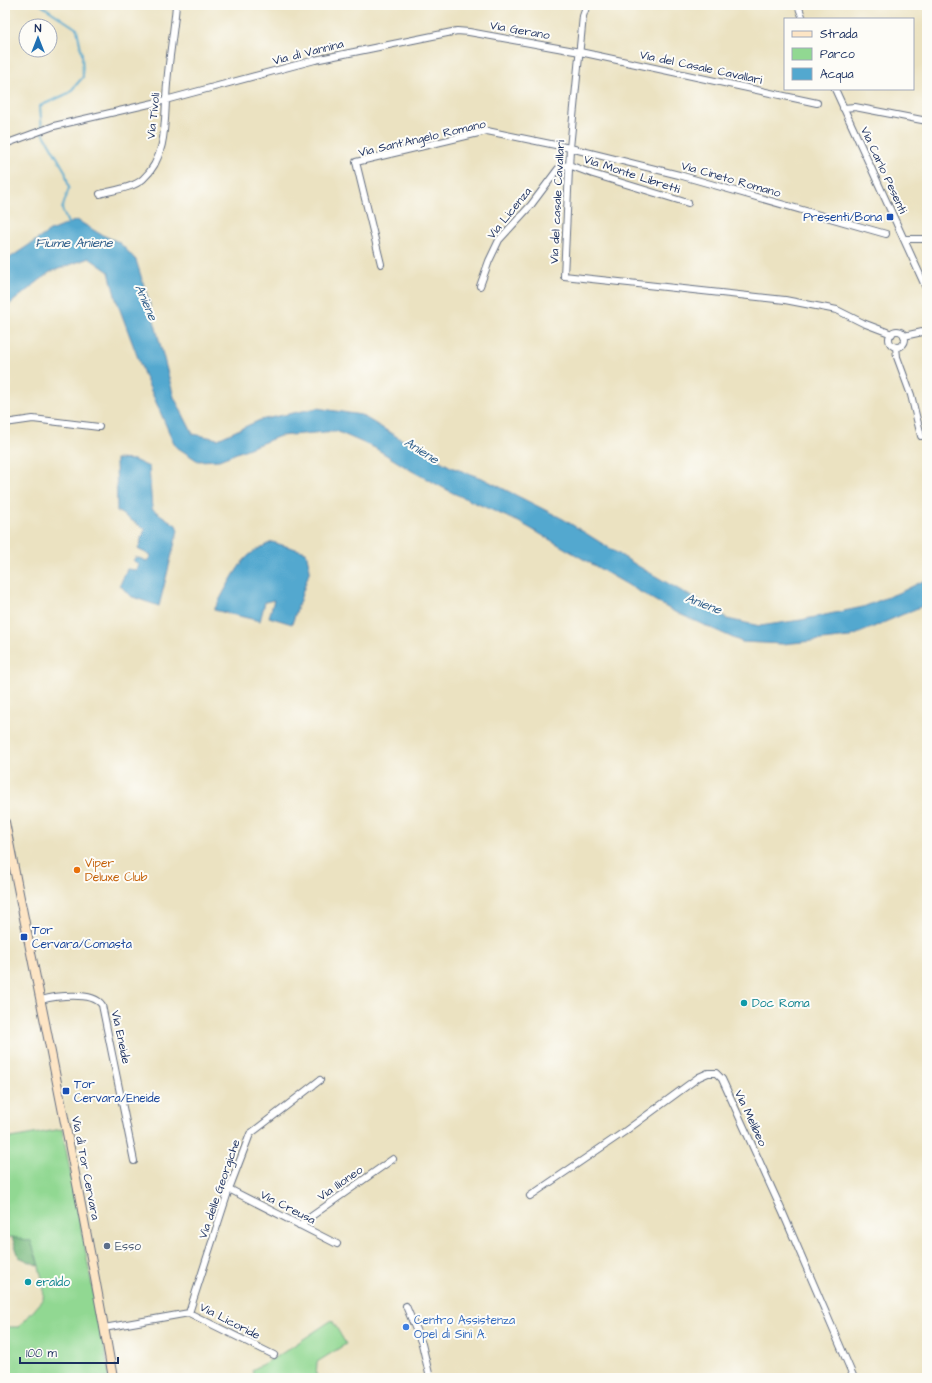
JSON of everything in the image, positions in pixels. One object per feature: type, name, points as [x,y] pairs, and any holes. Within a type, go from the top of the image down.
[{"type":"street","name":"Via Tivoli","points":[[100,194],[140,181],[153,167],[158,156],[164,130],[176,5]]},
{"type":"street","name":"Via del casale Cavallari","points":[[587,5],[583,16],[570,148],[564,276],[785,300],[837,310],[863,323],[892,334]]},
{"type":"street","points":[[798,5],[804,18]]},
{"type":"street","name":"Via di Vannina","points":[[5,144],[54,126],[166,100],[315,60],[457,31]]},
{"type":"street","name":"Via Gerano","points":[[457,31],[476,33],[580,52]]},
{"type":"street","name":"Via del Casale Cavallari","points":[[580,52],[817,103]]},
{"type":"street","name":"Via Carlo Pesenti","points":[[835,90],[927,290]]},
{"type":"street","points":[[843,108],[855,107],[927,121]]},
{"type":"street","name":"Via Sant'Angelo Romano","points":[[381,264],[356,162],[487,131],[570,148]]},
{"type":"street","name":"Via Cineto Romano","points":[[570,148],[679,175],[886,234]]},
{"type":"street","name":"Via Monte Libretti","points":[[569,165],[593,174],[688,203]]},
{"type":"street","name":"Via Licenza","points":[[480,286],[489,261],[499,240],[531,205],[558,169],[562,166],[569,165]]},
{"type":"street","points":[[904,239],[927,239]]},
{"type":"street","points":[[904,336],[905,341],[903,345],[896,347],[890,343],[892,334],[898,332],[904,336],[927,331]]},
{"type":"street","points":[[896,347],[897,357],[910,395],[921,436]]},
{"type":"street","points":[[5,423],[33,419],[99,427]]},
{"type":"street","name":"Via di Tor Cervara","points":[[5,822],[114,1378]]},
{"type":"street","name":"Via Eneide","points":[[41,1000],[58,996],[89,997],[96,999],[102,1005],[134,1161]]},
{"type":"street","name":"Via Melibeo","points":[[530,1196],[624,1132],[699,1077],[708,1074],[716,1074],[722,1079],[777,1200],[854,1378]]},
{"type":"street","name":"Via delle Georgiche","points":[[190,1313],[229,1189],[250,1134],[320,1080]]},
{"type":"street","name":"Via Ilioneo","points":[[299,1225],[393,1159]]},
{"type":"street","name":"Via Creusa","points":[[229,1189],[337,1244]]},
{"type":"street","points":[[406,1306],[422,1344],[430,1378]]},
{"type":"street","name":"Via Licoride","points":[[104,1328],[190,1313],[274,1355]]},
{"type":"green space","points":[[62,1129],[110,1378],[5,1378],[5,1327],[19,1327],[43,1300],[44,1286],[36,1255],[12,1237],[5,1238],[5,1139]]},
{"type":"green space","points":[[12,1237],[31,1241],[39,1266],[19,1257]]},
{"type":"green space","points":[[332,1320],[346,1344],[317,1362],[316,1378],[255,1378],[252,1370],[281,1354]]},
{"type":"water","name":"Fiume Aniene","points":[[77,220],[100,234],[119,242],[136,260],[150,305],[174,397],[193,434],[218,439],[260,420],[317,408],[361,415],[451,467],[484,479],[563,519],[727,619],[760,626],[801,620],[863,607],[903,591],[927,579],[927,604],[850,637],[783,644],[742,642],[673,611],[521,523],[453,493],[412,471],[375,448],[336,431],[280,436],[219,460],[198,461],[175,446],[145,377],[116,299],[109,272],[89,258],[50,272],[5,308],[5,261],[50,231]]},
{"type":"water","points":[[116,459],[134,460],[149,467],[152,509],[176,525],[178,530],[159,606],[130,596],[120,585],[127,569],[136,570],[139,566],[133,560],[136,557],[147,561],[151,556],[138,549],[145,529],[117,511]]},
{"type":"water","points":[[272,542],[306,552],[310,570],[292,624],[269,617],[274,600],[265,602],[260,621],[214,610],[243,561],[253,552]]},
{"type":"waterway","points":[[41,5],[77,29],[82,54],[83,77],[69,93],[40,106],[42,131],[65,171],[69,188],[62,209],[69,226]]},
{"type":"place","name":"Presenti/Bona","points":[[890,217]]},
{"type":"place","name":"Viper Deluxe Club","points":[[77,870]]},
{"type":"place","name":"Tor Cervara/Comasta","points":[[24,937]]},
{"type":"place","name":"Doc Roma","points":[[744,1003]]},
{"type":"place","name":"Tor Cervara/Eneide","points":[[66,1091]]},
{"type":"place","name":"Esso","points":[[107,1246]]},
{"type":"place","name":"eraldo","points":[[28,1282]]},
{"type":"place","name":"Centro Assistenza Opel di Sini A.","points":[[406,1327]]},
{"type":"water label","name":"Aniene","points":[[147,302]]},
{"type":"water label","name":"Aniene","points":[[422,450]]},
{"type":"water label","name":"Aniene","points":[[704,603]]}]
